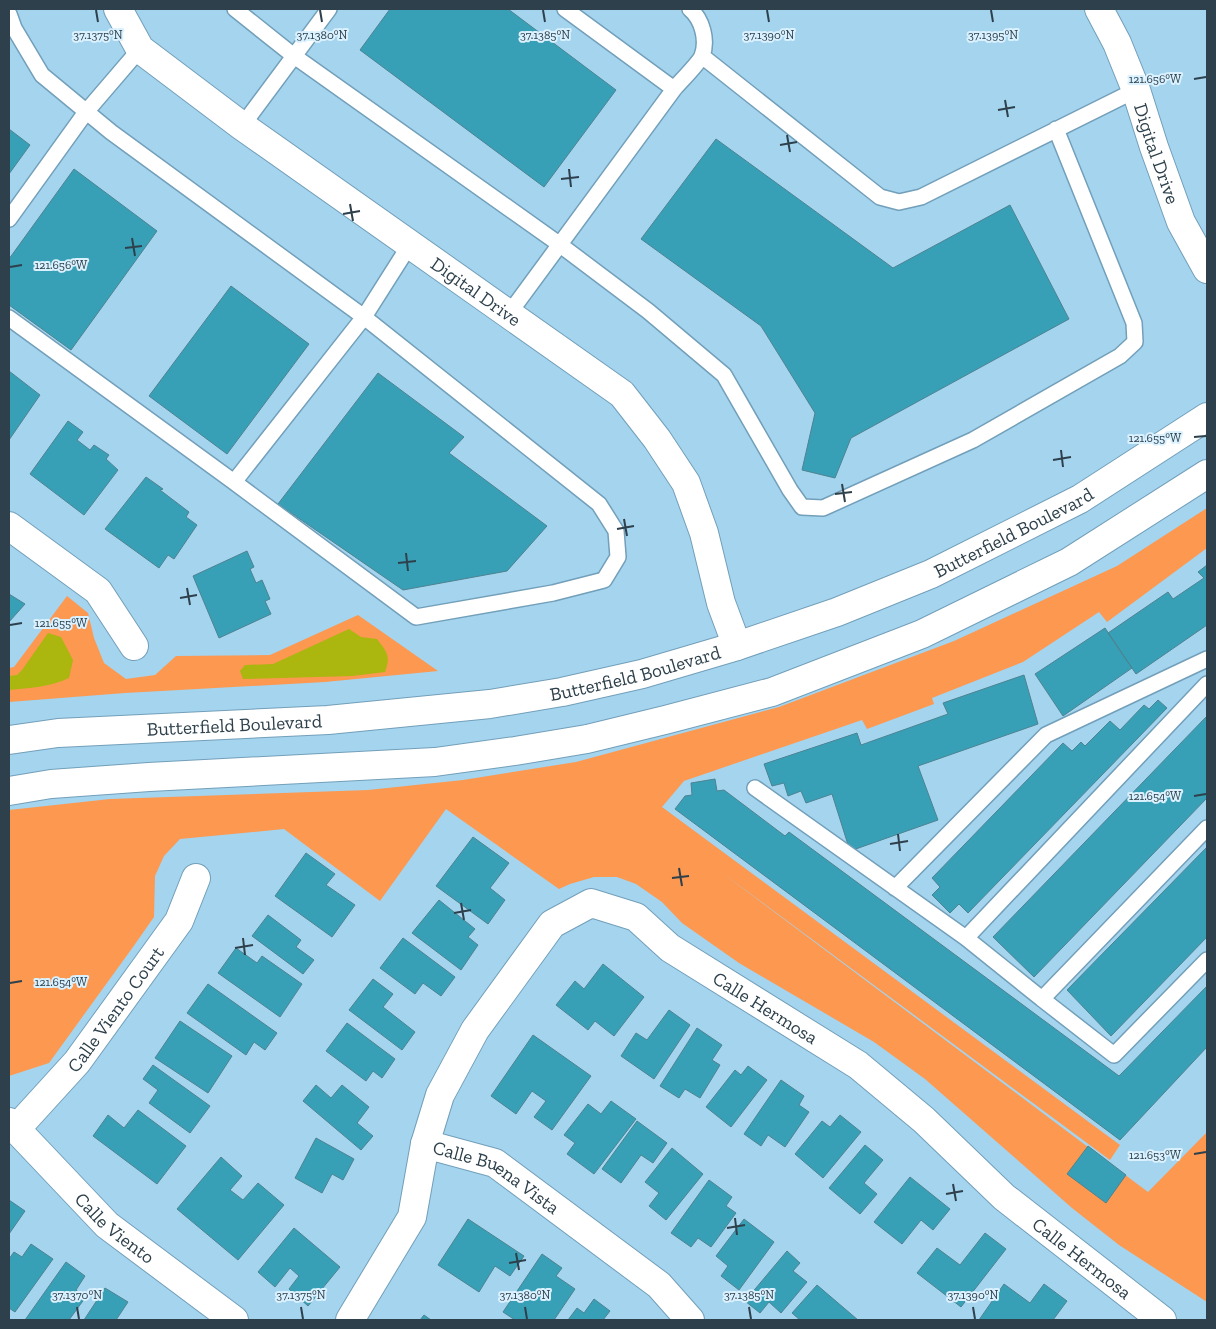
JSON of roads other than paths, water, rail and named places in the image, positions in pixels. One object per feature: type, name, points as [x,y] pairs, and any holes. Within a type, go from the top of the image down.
[{"type":"street","name":"Digital Drive","points":[[118,9],[140,49],[242,126],[409,246],[622,394],[657,439],[686,483],[704,532],[722,603],[737,646]]},
{"type":"street","name":"Digital Drive","points":[[1099,9],[1117,43],[1136,90],[1181,222],[1207,269]]},
{"type":"street","name":"Butterfield Boulevard","points":[[9,740],[58,734],[328,720],[490,704],[562,692],[642,674],[737,646],[838,612],[931,574],[1080,499],[1207,417]]},
{"type":"street","points":[[9,791],[51,784],[149,777],[435,762],[587,739],[674,718],[772,692],[922,634],[1069,562],[1207,474]]},
{"type":"street","points":[[9,526],[98,591],[134,646]]},
{"type":"street","name":"Calle Viento Court","points":[[13,1125],[76,1062],[179,921],[196,878]]},
{"type":"street","name":"Calle Hermosa","points":[[425,1144],[440,1095],[475,1030],[552,924],[591,903],[636,917],[670,948],[858,1065],[924,1120],[1004,1197],[1162,1320]]},
{"type":"street","name":"Calle Viento","points":[[13,1125],[107,1225],[234,1320]]},
{"type":"street","name":"Calle Buena Vista","points":[[350,1320],[412,1217],[425,1144],[495,1163],[659,1285],[690,1320]]},
{"type":"lane","points":[[235,9],[294,56],[559,244],[648,311],[724,375],[790,490],[802,507],[823,508],[973,440],[1120,356],[1135,342],[1134,323],[1056,129]]},
{"type":"lane","points":[[242,126],[329,9]]},
{"type":"lane","points":[[565,9],[674,89]]},
{"type":"lane","points":[[508,315],[674,89],[702,56],[705,34],[695,13],[690,9]]},
{"type":"lane","points":[[9,14],[14,28],[42,75],[110,132],[364,317],[599,504],[616,531],[618,557],[604,580],[552,594],[416,616],[9,318]]},
{"type":"lane","points":[[9,219],[86,112],[140,49]]},
{"type":"lane","points":[[702,56],[880,197],[899,202],[921,197],[1136,90]]},
{"type":"lane","points":[[234,482],[364,317],[409,246]]},
{"type":"lane","points":[[896,888],[1046,735],[1207,659]]},
{"type":"lane","points":[[966,938],[1207,684]]},
{"type":"lane","points":[[755,788],[966,938],[1114,1055],[1207,960]]},
{"type":"lane","points":[[1042,999],[1207,828]]}]
